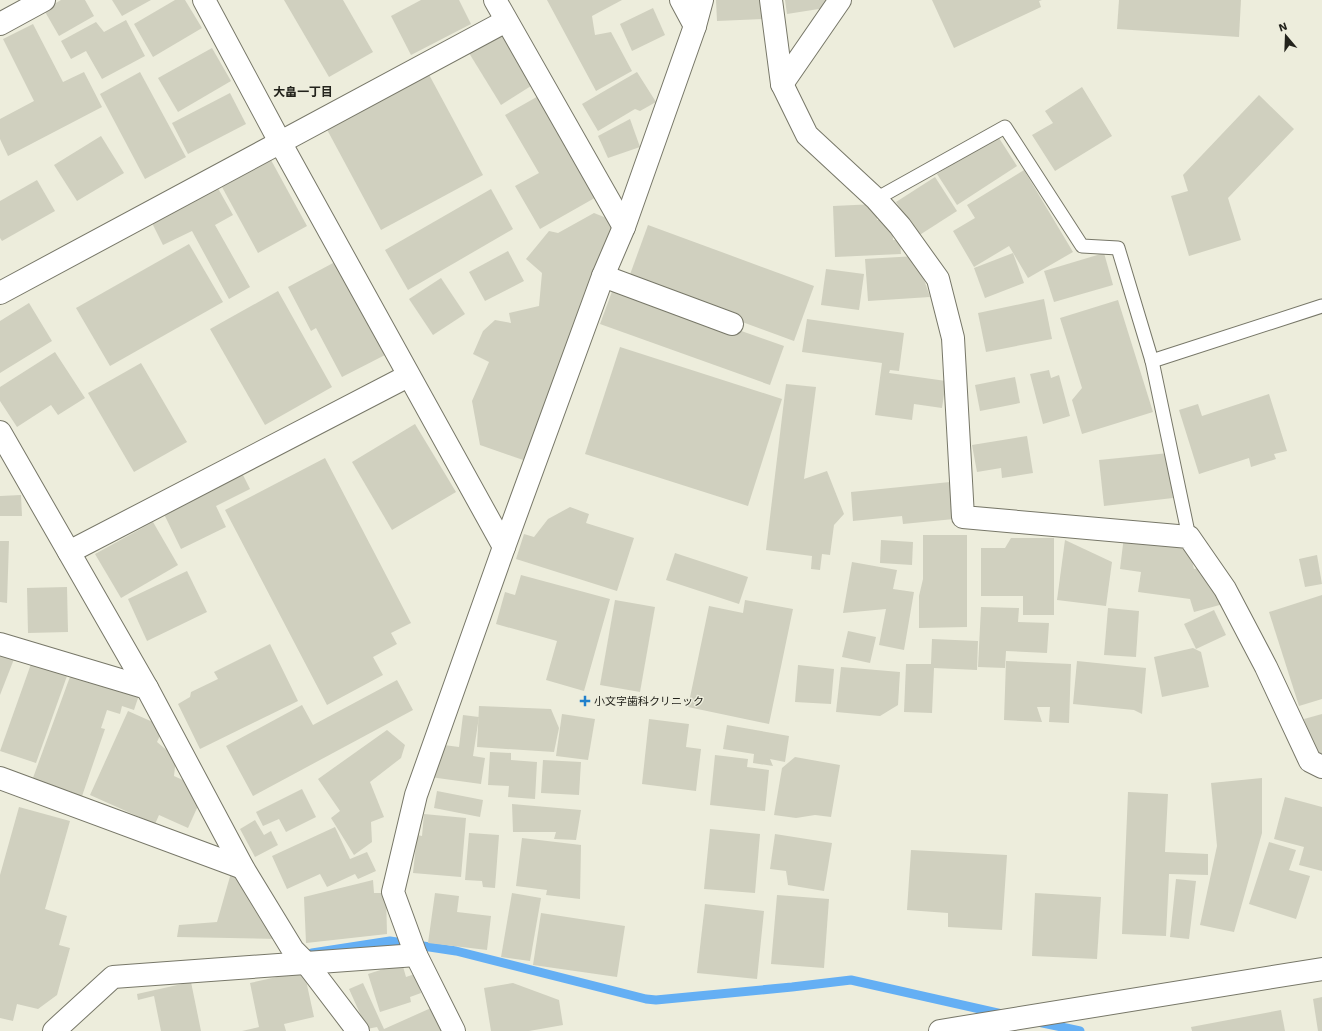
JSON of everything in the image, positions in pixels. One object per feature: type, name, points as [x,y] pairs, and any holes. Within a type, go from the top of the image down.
[{"type":"street","points":[[0,24],[44,0]]},
{"type":"street","points":[[204,0],[408,376],[504,547]]},
{"type":"street","points":[[495,0],[624,227]]},
{"type":"street","points":[[681,0],[695,26]]},
{"type":"street","points":[[454,1031],[416,954],[393,892],[416,795],[602,276],[624,227],[695,26],[702,0]]},
{"type":"street","points":[[771,0],[782,84],[807,135],[876,199],[900,226],[938,279],[953,338],[963,517],[1188,537],[1225,589],[1266,667],[1310,761],[1322,767]]},
{"type":"street","points":[[782,84],[840,0]]},
{"type":"street","points":[[0,293],[506,20]]},
{"type":"street","points":[[602,276],[732,324]]},
{"type":"street","points":[[69,552],[408,376]]},
{"type":"street","points":[[1,434],[147,688],[243,868],[300,957],[358,1031]]},
{"type":"street","points":[[0,644],[147,688]]},
{"type":"street","points":[[0,778],[243,868]]},
{"type":"street","points":[[54,1031],[114,977],[158,974],[300,957],[416,954]]},
{"type":"street","points":[[940,1031],[1322,969]]},
{"type":"lane","points":[[876,199],[1004,127],[1082,246],[1118,248],[1152,361],[1188,537]]},
{"type":"lane","points":[[1152,361],[1322,306]]},
{"type":"building","points":[[61,0],[85,0],[94,16],[59,36],[44,10]]},
{"type":"building","points":[[112,0],[151,0],[122,16]]},
{"type":"building","points":[[175,0],[185,0],[202,28],[153,57],[134,24]]},
{"type":"building","points":[[284,0],[343,0],[373,52],[329,77]]},
{"type":"building","points":[[421,0],[459,0],[471,24],[411,55],[391,16]]},
{"type":"building","points":[[547,0],[622,0],[592,16],[595,35],[611,32],[632,71],[596,91]]},
{"type":"building","points":[[716,0],[763,0],[763,19],[717,21]]},
{"type":"building","points":[[785,0],[831,0],[825,8],[787,14]]},
{"type":"building","points":[[932,0],[1042,0],[1039,1],[1041,7],[954,48]]},
{"type":"building","points":[[1119,0],[1241,0],[1239,37],[1117,29]]},
{"type":"building","points":[[653,8],[665,35],[632,51],[620,24]]},
{"type":"building","points":[[126,20],[145,56],[102,79],[86,51],[71,59],[61,41],[96,22],[104,32]]},
{"type":"building","points":[[516,23],[550,74],[501,105],[469,53]]},
{"type":"building","points":[[33,24],[63,82],[84,72],[102,107],[8,156],[0,139],[0,119],[34,101],[3,39]]},
{"type":"building","points":[[212,48],[231,81],[178,112],[158,78]]},
{"type":"building","points":[[426,69],[483,175],[381,230],[324,124]]},
{"type":"building","points":[[140,72],[186,157],[145,179],[100,94]]},
{"type":"building","points":[[637,72],[656,102],[640,111],[635,109],[598,131],[582,104]]},
{"type":"building","points":[[556,86],[614,187],[540,229],[515,186],[539,173],[505,115]]},
{"type":"building","points":[[1082,87],[1112,136],[1055,171],[1032,135],[1053,123],[1045,111]]},
{"type":"building","points":[[230,93],[246,124],[188,154],[172,123]]},
{"type":"building","points":[[1259,95],[1294,129],[1228,198],[1241,240],[1189,256],[1171,196],[1188,191],[1183,175]]},
{"type":"building","points":[[630,119],[640,147],[608,158],[598,136]]},
{"type":"building","points":[[997,135],[1017,166],[957,205],[937,174]]},
{"type":"building","points":[[101,136],[124,173],[77,201],[54,165]]},
{"type":"building","points":[[271,160],[307,226],[258,253],[222,187]]},
{"type":"building","points":[[1024,170],[1073,252],[1028,278],[1009,246],[974,267],[953,231],[975,218],[967,205]]},
{"type":"building","points":[[935,177],[957,211],[918,236],[896,202]]},
{"type":"building","points":[[37,180],[55,211],[2,241],[0,238],[0,201]]},
{"type":"building","points":[[215,183],[233,215],[215,225],[250,287],[229,299],[192,231],[163,245],[150,219]]},
{"type":"building","points":[[491,189],[513,229],[408,290],[385,250]]},
{"type":"building","points":[[876,204],[877,220],[892,219],[893,240],[900,240],[901,254],[835,257],[833,206]]},
{"type":"building","points":[[594,213],[614,221],[526,461],[480,445],[472,401],[489,362],[473,354],[483,331],[495,320],[511,323],[509,313],[539,306],[542,273],[526,259],[549,231],[558,233]]},
{"type":"building","points":[[648,225],[814,286],[794,341],[628,280]]},
{"type":"building","points":[[189,244],[223,302],[110,366],[76,308]]},
{"type":"building","points":[[508,251],[524,281],[485,301],[469,272]]},
{"type":"building","points":[[1013,253],[1024,283],[985,298],[974,268]]},
{"type":"building","points":[[1104,253],[1113,285],[1054,302],[1044,271]]},
{"type":"building","points":[[916,256],[930,297],[868,301],[865,259]]},
{"type":"building","points":[[335,262],[385,355],[342,377],[316,328],[311,331],[288,287]]},
{"type":"building","points":[[826,269],[864,274],[859,310],[821,305]]},
{"type":"building","points":[[441,278],[465,314],[433,335],[409,299]]},
{"type":"building","points":[[614,286],[784,346],[770,385],[600,324]]},
{"type":"building","points":[[278,291],[332,387],[265,425],[210,329]]},
{"type":"building","points":[[1044,299],[1052,339],[986,352],[978,313]]},
{"type":"building","points":[[1118,300],[1153,412],[1082,434],[1072,400],[1082,388],[1060,318]]},
{"type":"building","points":[[29,303],[52,341],[0,373],[0,321]]},
{"type":"building","points":[[807,319],[904,333],[899,371],[890,370],[889,373],[946,381],[942,408],[914,404],[912,420],[875,415],[882,363],[802,352]]},
{"type":"building","points":[[620,347],[782,399],[748,506],[585,454]]},
{"type":"building","points":[[55,352],[85,398],[58,415],[51,405],[17,427],[0,401],[0,387]]},
{"type":"building","points":[[141,363],[187,442],[134,472],[88,393]]},
{"type":"building","points":[[1049,370],[1051,378],[1059,375],[1070,416],[1043,424],[1030,374]]},
{"type":"building","points":[[1015,377],[1020,403],[980,411],[975,385]]},
{"type":"building","points":[[786,384],[816,387],[804,479],[827,471],[844,514],[834,525],[830,555],[822,554],[820,570],[811,569],[812,556],[766,550]]},
{"type":"building","points":[[1269,394],[1287,451],[1274,454],[1276,459],[1251,467],[1249,458],[1199,474],[1179,410],[1198,404],[1202,416]]},
{"type":"building","points":[[415,424],[456,492],[392,530],[352,462]]},
{"type":"building","points":[[1027,436],[1033,473],[1002,478],[1001,468],[977,472],[972,445]]},
{"type":"building","points":[[1169,453],[1173,498],[1104,506],[1099,460]]},
{"type":"building","points":[[325,458],[411,623],[391,633],[397,644],[373,657],[383,675],[327,705],[225,510]]},
{"type":"building","points":[[242,473],[250,489],[216,506],[226,527],[181,549],[163,512]]},
{"type":"building","points":[[950,482],[954,519],[903,524],[902,516],[853,521],[851,492]]},
{"type":"building","points":[[21,495],[22,516],[0,516],[0,496]]},
{"type":"building","points":[[570,507],[589,514],[586,523],[634,538],[617,591],[516,559],[524,534],[534,537],[548,519]]},
{"type":"building","points":[[153,522],[178,565],[121,598],[95,554]]},
{"type":"building","points":[[923,535],[967,535],[967,627],[919,628],[919,596],[923,579]]},
{"type":"building","points":[[1124,536],[1188,545],[1194,569],[1204,567],[1227,603],[1194,612],[1190,599],[1138,592],[1141,572],[1120,569]]},
{"type":"building","points":[[1011,538],[1054,538],[1054,615],[1023,615],[1023,596],[981,596],[981,548],[1005,548]]},
{"type":"building","points":[[881,540],[913,542],[912,565],[880,563]]},
{"type":"building","points":[[1065,540],[1112,562],[1106,606],[1057,600]]},
{"type":"building","points":[[0,541],[9,541],[7,603],[0,602]]},
{"type":"building","points":[[675,553],[748,577],[739,604],[666,580]]},
{"type":"building","points":[[1317,555],[1322,584],[1305,587],[1299,559]]},
{"type":"building","points":[[852,562],[897,570],[893,589],[914,592],[904,650],[879,645],[886,609],[843,613]]},
{"type":"building","points":[[187,571],[207,612],[147,641],[128,599]]},
{"type":"building","points":[[521,575],[610,599],[584,691],[546,680],[557,641],[496,624],[505,592],[515,595]]},
{"type":"building","points":[[67,587],[68,632],[28,633],[27,588]]},
{"type":"building","points":[[1322,595],[1322,699],[1299,706],[1269,612]]},
{"type":"building","points":[[615,600],[655,607],[640,692],[600,685]]},
{"type":"building","points":[[745,600],[793,609],[769,724],[688,707],[709,606],[743,613]]},
{"type":"building","points":[[981,607],[1019,608],[1018,622],[1049,623],[1047,653],[1006,651],[1005,668],[978,667]]},
{"type":"building","points":[[1108,608],[1139,611],[1136,657],[1104,655]]},
{"type":"building","points":[[1214,610],[1226,635],[1196,649],[1184,624]]},
{"type":"building","points":[[848,631],[876,637],[870,663],[842,657]]},
{"type":"building","points":[[932,639],[978,641],[977,670],[934,668],[932,713],[904,712],[906,664],[931,664]]},
{"type":"building","points":[[270,644],[298,701],[200,749],[178,704],[190,697],[191,692],[218,679],[214,672]]},
{"type":"building","points":[[0,648],[16,654],[0,695]]},
{"type":"building","points":[[1193,648],[1201,652],[1209,687],[1162,697],[1154,657]]},
{"type":"building","points":[[1006,661],[1071,664],[1069,723],[1049,722],[1050,707],[1037,707],[1042,722],[1004,720]]},
{"type":"building","points":[[1077,661],[1146,668],[1142,714],[1134,710],[1073,704]]},
{"type":"building","points":[[31,664],[67,676],[36,763],[0,751]]},
{"type":"building","points":[[798,665],[834,669],[831,704],[795,702]]},
{"type":"building","points":[[841,667],[900,672],[898,705],[880,716],[836,712]]},
{"type":"building","points":[[71,674],[139,695],[134,710],[122,706],[120,714],[107,710],[101,728],[105,729],[80,802],[30,786]]},
{"type":"building","points":[[397,680],[413,710],[253,796],[226,746],[302,705],[313,725]]},
{"type":"building","points":[[479,706],[551,709],[559,728],[554,752],[477,747]]},
{"type":"building","points":[[128,711],[164,727],[157,742],[176,758],[174,776],[187,782],[189,791],[202,797],[188,828],[159,815],[155,824],[90,795]]},
{"type":"building","points":[[562,714],[595,719],[588,760],[556,756]]},
{"type":"building","points":[[1322,714],[1322,753],[1315,756],[1304,719]]},
{"type":"building","points":[[463,715],[479,717],[473,756],[485,758],[481,784],[430,777],[444,745],[459,747]]},
{"type":"building","points":[[649,719],[689,724],[686,747],[701,749],[696,791],[642,784]]},
{"type":"building","points":[[727,725],[789,736],[785,762],[770,759],[773,766],[753,763],[754,754],[723,749]]},
{"type":"building","points":[[387,730],[405,745],[401,758],[370,782],[384,817],[371,822],[372,842],[354,855],[331,818],[340,811],[318,779]]},
{"type":"building","points":[[490,752],[511,753],[511,760],[537,762],[535,799],[508,797],[509,786],[488,785]]},
{"type":"building","points":[[715,755],[748,759],[747,767],[769,770],[765,811],[710,805]]},
{"type":"building","points":[[795,757],[840,765],[831,817],[815,815],[796,818],[774,815],[782,768]]},
{"type":"building","points":[[543,760],[581,762],[579,795],[541,793]]},
{"type":"building","points":[[1262,778],[1262,833],[1234,932],[1200,925],[1217,846],[1211,783]]},
{"type":"building","points":[[302,789],[316,817],[286,832],[279,819],[263,826],[256,812]]},
{"type":"building","points":[[437,791],[483,800],[480,817],[434,808]]},
{"type":"building","points":[[1128,792],[1168,794],[1165,852],[1208,854],[1208,875],[1169,874],[1166,936],[1122,934]]},
{"type":"building","points":[[1285,797],[1322,807],[1322,871],[1299,865],[1304,847],[1274,839]]},
{"type":"building","points":[[512,804],[581,810],[576,840],[554,839],[556,832],[513,832]]},
{"type":"building","points":[[19,807],[70,821],[45,909],[67,916],[59,945],[70,948],[57,995],[38,1009],[17,1004],[13,1021],[0,1018],[0,875]]},
{"type":"building","points":[[424,814],[466,818],[461,877],[413,873],[417,835],[422,836]]},
{"type":"building","points":[[255,820],[264,835],[271,831],[278,845],[255,857],[240,829]]},
{"type":"building","points":[[335,827],[350,859],[367,852],[376,871],[358,879],[355,874],[327,887],[320,874],[287,889],[272,856]]},
{"type":"building","points":[[710,829],[760,834],[755,893],[704,889]]},
{"type":"building","points":[[469,833],[499,835],[495,888],[483,887],[482,881],[465,880]]},
{"type":"building","points":[[775,834],[832,843],[824,891],[788,885],[786,871],[770,869]]},
{"type":"building","points":[[522,838],[581,845],[580,899],[546,895],[547,890],[516,886]]},
{"type":"building","points":[[1269,842],[1296,850],[1289,870],[1310,876],[1296,919],[1249,904]]},
{"type":"building","points":[[911,850],[1007,855],[1002,930],[948,927],[948,913],[907,910]]},
{"type":"building","points":[[231,873],[246,876],[281,939],[177,937],[179,925],[217,922]]},
{"type":"building","points":[[1176,879],[1196,881],[1189,939],[1170,937]]},
{"type":"building","points":[[373,880],[374,893],[386,893],[387,934],[306,943],[304,897]]},
{"type":"building","points":[[435,893],[459,896],[457,912],[491,916],[487,950],[428,943]]},
{"type":"building","points":[[512,893],[541,898],[530,961],[501,957]]},
{"type":"building","points":[[1035,893],[1101,897],[1097,959],[1032,956]]},
{"type":"building","points":[[777,895],[829,899],[824,968],[771,964]]},
{"type":"building","points":[[705,904],[764,911],[757,979],[697,973]]},
{"type":"building","points":[[541,913],[625,926],[617,977],[533,965]]},
{"type":"building","points":[[402,963],[406,977],[415,974],[421,993],[410,997],[411,1002],[380,1012],[368,974]]},
{"type":"building","points":[[304,971],[314,1017],[284,1024],[286,1031],[242,1031],[259,1027],[250,983]]},
{"type":"building","points":[[191,982],[201,1031],[161,1031],[154,996],[138,1000],[137,994]]},
{"type":"building","points":[[363,983],[384,1029],[431,1008],[442,1031],[379,1031],[377,1027],[367,1029],[349,989]]},
{"type":"building","points":[[513,983],[559,1000],[563,1025],[529,1031],[491,1031],[484,988]]},
{"type":"building","points":[[1322,997],[1322,1031],[1318,1031],[1313,999]]},
{"type":"building","points":[[1281,1010],[1285,1031],[1192,1031],[1191,1027]]},
{"type":"waterway","points":[[312,953],[390,941],[456,951],[646,999],[656,1000],[851,980],[1002,1014]]},
{"type":"waterway","points":[[1038,1022],[1080,1031]]},
{"type":"place","name":"小文字歯科クリニック","points":[[585,701]]},
{"type":"district","name":"大畠一丁目","points":[[303,92]]}]
